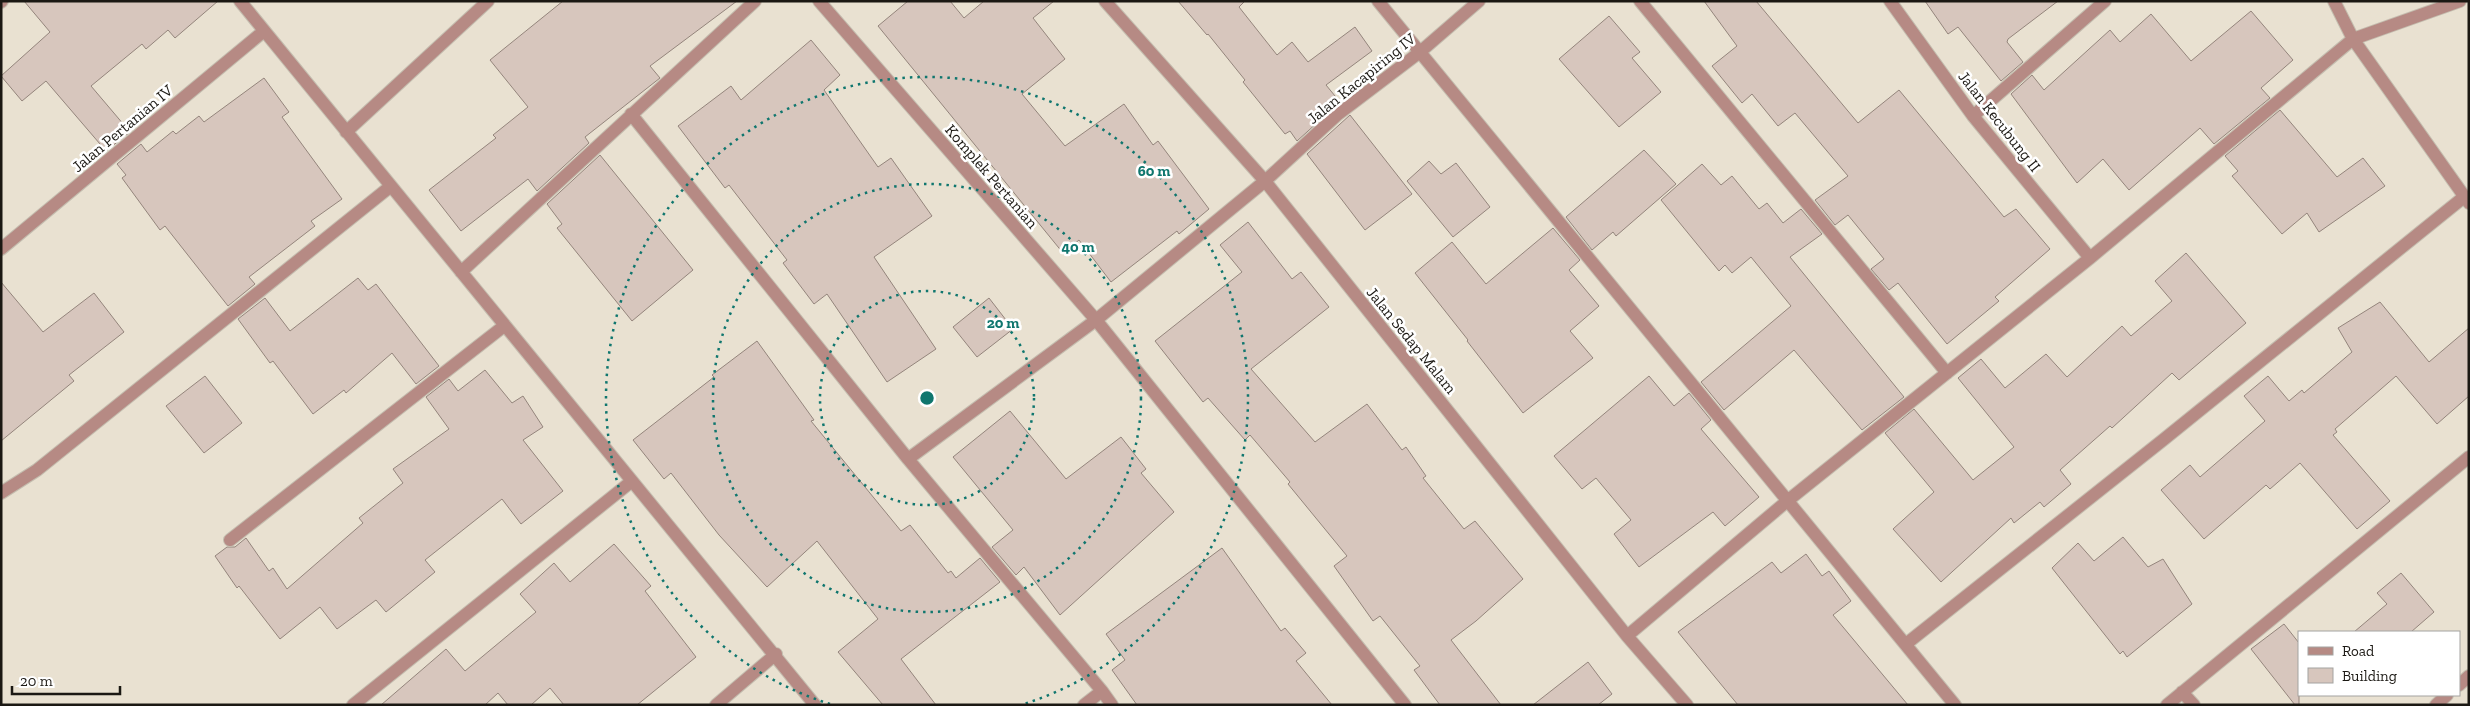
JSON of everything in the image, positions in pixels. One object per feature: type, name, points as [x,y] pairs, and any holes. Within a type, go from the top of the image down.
[{"type":"street","points":[[240,1],[504,326],[776,654],[815,705]]},
{"type":"street","points":[[346,132],[488,1]]},
{"type":"street","points":[[461,272],[756,1]]},
{"type":"street","name":"Komplek Pertanian","points":[[819,1],[1096,320],[1405,705]]},
{"type":"street","name":"Jalan Sedap Malam","points":[[1105,1],[1264,181],[1627,636],[1687,705]]},
{"type":"street","points":[[1378,1],[1786,502],[1955,705]]},
{"type":"street","name":"Jalan Kacapiring IV","points":[[1264,181],[1337,115],[1420,52],[1479,1]]},
{"type":"street","points":[[1640,1],[1947,373]]},
{"type":"street","name":"Jalan Kecubung II","points":[[1890,1],[1973,116],[2090,258]]},
{"type":"street","points":[[1973,116],[2105,1]]},
{"type":"street","points":[[1906,644],[2466,200],[2353,40],[2334,1]]},
{"type":"street","points":[[1627,636],[1786,502],[2090,258],[2353,40],[2460,1]]},
{"type":"street","name":"Jalan Pertanian IV","points":[[1,249],[264,32]]},
{"type":"street","points":[[631,114],[908,459],[1112,705]]},
{"type":"street","points":[[908,459],[1096,320],[1264,181]]},
{"type":"street","points":[[1,493],[37,470],[391,186]]},
{"type":"street","points":[[230,540],[504,326]]},
{"type":"street","points":[[2167,705],[2469,457]]},
{"type":"street","points":[[353,705],[632,481]]},
{"type":"street","points":[[716,705],[776,654]]},
{"type":"street","points":[[1084,705],[1102,691]]},
{"type":"street","points":[[2182,692],[2194,705]]},
{"type":"street","points":[[2436,705],[2446,696]]},
{"type":"building","points":[[24,1],[218,1],[175,38],[168,30],[146,49],[142,44],[91,86],[130,132],[106,151],[46,81],[22,101],[1,76],[50,32]]},
{"type":"building","points":[[563,1],[737,1],[650,66],[660,78],[585,137],[589,143],[537,191],[528,179],[461,231],[429,190],[496,138],[493,135],[528,107],[490,60]]},
{"type":"building","points":[[908,1],[950,1],[964,18],[984,1],[1054,1],[1033,18],[1065,59],[1022,94],[1065,146],[1124,104],[1153,145],[1158,141],[1209,209],[1179,234],[1177,231],[1111,282],[1079,240],[1063,253],[878,26]]},
{"type":"building","points":[[1178,1],[1245,1],[1239,7],[1277,55],[1292,42],[1308,62],[1355,27],[1372,51],[1326,85],[1340,102],[1297,141],[1290,131],[1285,134],[1243,82],[1245,80],[1208,34]]},
{"type":"building","points":[[1704,1],[1756,1],[1858,123],[1899,90],[2004,217],[2016,209],[2050,249],[1995,297],[1999,301],[1947,344],[1898,283],[1889,290],[1871,269],[1884,259],[1848,215],[1835,225],[1815,200],[1848,176],[1795,113],[1778,126],[1752,94],[1742,103],[1712,66],[1737,46]]},
{"type":"building","points":[[1925,1],[2058,1],[2008,39],[2007,42],[2023,62],[2001,81],[1958,27],[1948,34]]},
{"type":"building","points":[[2251,11],[2293,60],[2261,88],[2270,98],[2214,144],[2200,128],[2129,190],[2103,159],[2077,183],[2011,94],[2032,75],[2044,90],[2110,30],[2120,42],[2151,14],[2191,61]]},
{"type":"building","points":[[1609,16],[1640,52],[1632,58],[1661,92],[1619,127],[1559,59]]},
{"type":"building","points":[[811,40],[840,75],[824,90],[878,167],[891,158],[932,216],[874,257],[936,349],[887,382],[827,294],[814,304],[783,263],[787,260],[729,185],[725,188],[678,126],[731,86],[741,100]]},
{"type":"building","points":[[264,78],[289,112],[282,117],[342,199],[311,221],[315,226],[249,277],[255,284],[228,306],[165,226],[160,230],[122,178],[126,175],[117,164],[141,144],[147,152],[173,131],[176,134],[199,116],[204,122]]},
{"type":"building","points":[[2280,110],[2337,177],[2363,158],[2385,186],[2319,232],[2307,213],[2282,234],[2232,176],[2238,171],[2225,156]]},
{"type":"building","points":[[1350,115],[1412,194],[1365,230],[1307,154]]},
{"type":"building","points":[[1644,150],[1676,184],[1616,236],[1613,232],[1592,250],[1566,217]]},
{"type":"building","points":[[600,155],[693,270],[632,321],[557,228],[562,224],[547,204]]},
{"type":"building","points":[[1429,161],[1441,174],[1456,163],[1490,207],[1453,237],[1407,181]]},
{"type":"building","points":[[1702,164],[1721,185],[1732,176],[1759,209],[1767,203],[1783,223],[1801,209],[1822,234],[1790,257],[1904,397],[1862,430],[1794,350],[1724,410],[1701,382],[1791,306],[1751,257],[1732,273],[1725,265],[1719,271],[1661,200]]},
{"type":"building","points":[[1248,222],[1292,279],[1301,272],[1329,307],[1251,369],[1315,442],[1367,404],[1402,450],[1406,447],[1426,476],[1423,478],[1464,529],[1475,521],[1523,579],[1476,621],[1451,640],[1501,705],[1440,705],[1414,670],[1420,666],[1380,616],[1373,621],[1334,566],[1347,556],[1288,484],[1290,482],[1250,435],[1245,440],[1208,398],[1203,402],[1155,341],[1242,272],[1220,245]]},
{"type":"building","points":[[1553,228],[1580,260],[1569,270],[1599,306],[1570,331],[1593,358],[1523,413],[1415,273],[1452,242],[1486,284]]},
{"type":"building","points":[[2186,253],[2246,323],[2179,380],[2172,373],[2112,428],[2110,426],[2060,470],[2071,484],[2044,507],[2040,502],[2014,523],[2011,518],[1941,582],[1893,529],[1934,492],[1885,433],[1914,409],[1973,480],[2014,447],[1958,378],[1981,359],[2005,388],[2046,354],[2067,377],[2122,326],[2131,336],[2172,301],[2155,281]]},
{"type":"building","points":[[358,278],[368,290],[376,284],[439,366],[416,384],[392,353],[346,393],[344,390],[313,414],[273,361],[270,363],[238,319],[265,298],[290,331]]},
{"type":"building","points":[[1,282],[43,332],[94,293],[124,332],[69,375],[74,381],[1,441]]},
{"type":"building","points":[[989,298],[1013,329],[977,357],[953,327]]},
{"type":"building","points":[[2380,302],[2429,362],[2469,328],[2469,396],[2437,424],[2396,376],[2335,429],[2337,432],[2333,435],[2390,501],[2357,529],[2300,463],[2270,489],[2266,485],[2204,539],[2161,490],[2190,465],[2200,477],[2265,421],[2244,396],[2268,376],[2289,401],[2302,390],[2304,393],[2352,352],[2338,328]]},
{"type":"building","points":[[757,341],[814,420],[811,421],[901,531],[910,525],[948,573],[951,571],[956,578],[980,558],[1000,582],[901,659],[936,705],[883,705],[838,652],[878,619],[817,541],[767,587],[719,535],[671,473],[664,479],[633,440],[714,377],[712,375]]},
{"type":"building","points":[[485,370],[512,403],[523,396],[543,427],[523,440],[563,491],[521,524],[502,499],[425,560],[435,572],[386,612],[376,600],[337,629],[320,607],[280,639],[239,586],[237,588],[215,556],[227,547],[235,547],[246,538],[269,571],[273,568],[287,589],[363,523],[359,518],[403,483],[393,469],[449,429],[426,397],[449,379],[458,391]]},
{"type":"building","points":[[205,376],[242,423],[204,453],[166,406]]},
{"type":"building","points":[[1649,376],[1674,406],[1689,393],[1711,420],[1701,429],[1759,497],[1725,526],[1713,512],[1639,567],[1614,534],[1631,520],[1596,478],[1582,489],[1554,456]]},
{"type":"building","points":[[1010,411],[1066,479],[1121,437],[1146,469],[1141,473],[1174,512],[1060,615],[1024,567],[1016,575],[992,547],[1013,530],[953,457]]},
{"type":"building","points":[[2123,537],[2148,567],[2163,559],[2192,604],[2127,657],[2123,651],[2120,654],[2052,568],[2078,543],[2094,561]]},
{"type":"building","points":[[614,544],[651,586],[645,591],[696,657],[637,705],[564,705],[550,688],[531,705],[508,705],[498,693],[485,705],[381,705],[446,649],[465,671],[536,612],[520,594],[554,563],[570,582]]},
{"type":"building","points":[[1222,548],[1281,631],[1285,628],[1306,653],[1296,661],[1332,705],[1137,705],[1112,670],[1125,660],[1106,634]]},
{"type":"building","points":[[1806,554],[1822,576],[1829,571],[1851,601],[1833,615],[1908,705],[1738,705],[1678,632],[1772,562],[1781,573]]},
{"type":"building","points":[[2401,573],[2434,612],[2412,631],[2355,631],[2387,604],[2377,593]]},
{"type":"building","points":[[2284,624],[2298,642],[2299,705],[2295,705],[2251,649]]},
{"type":"building","points":[[1588,662],[1612,694],[1598,705],[1533,705]]}]
